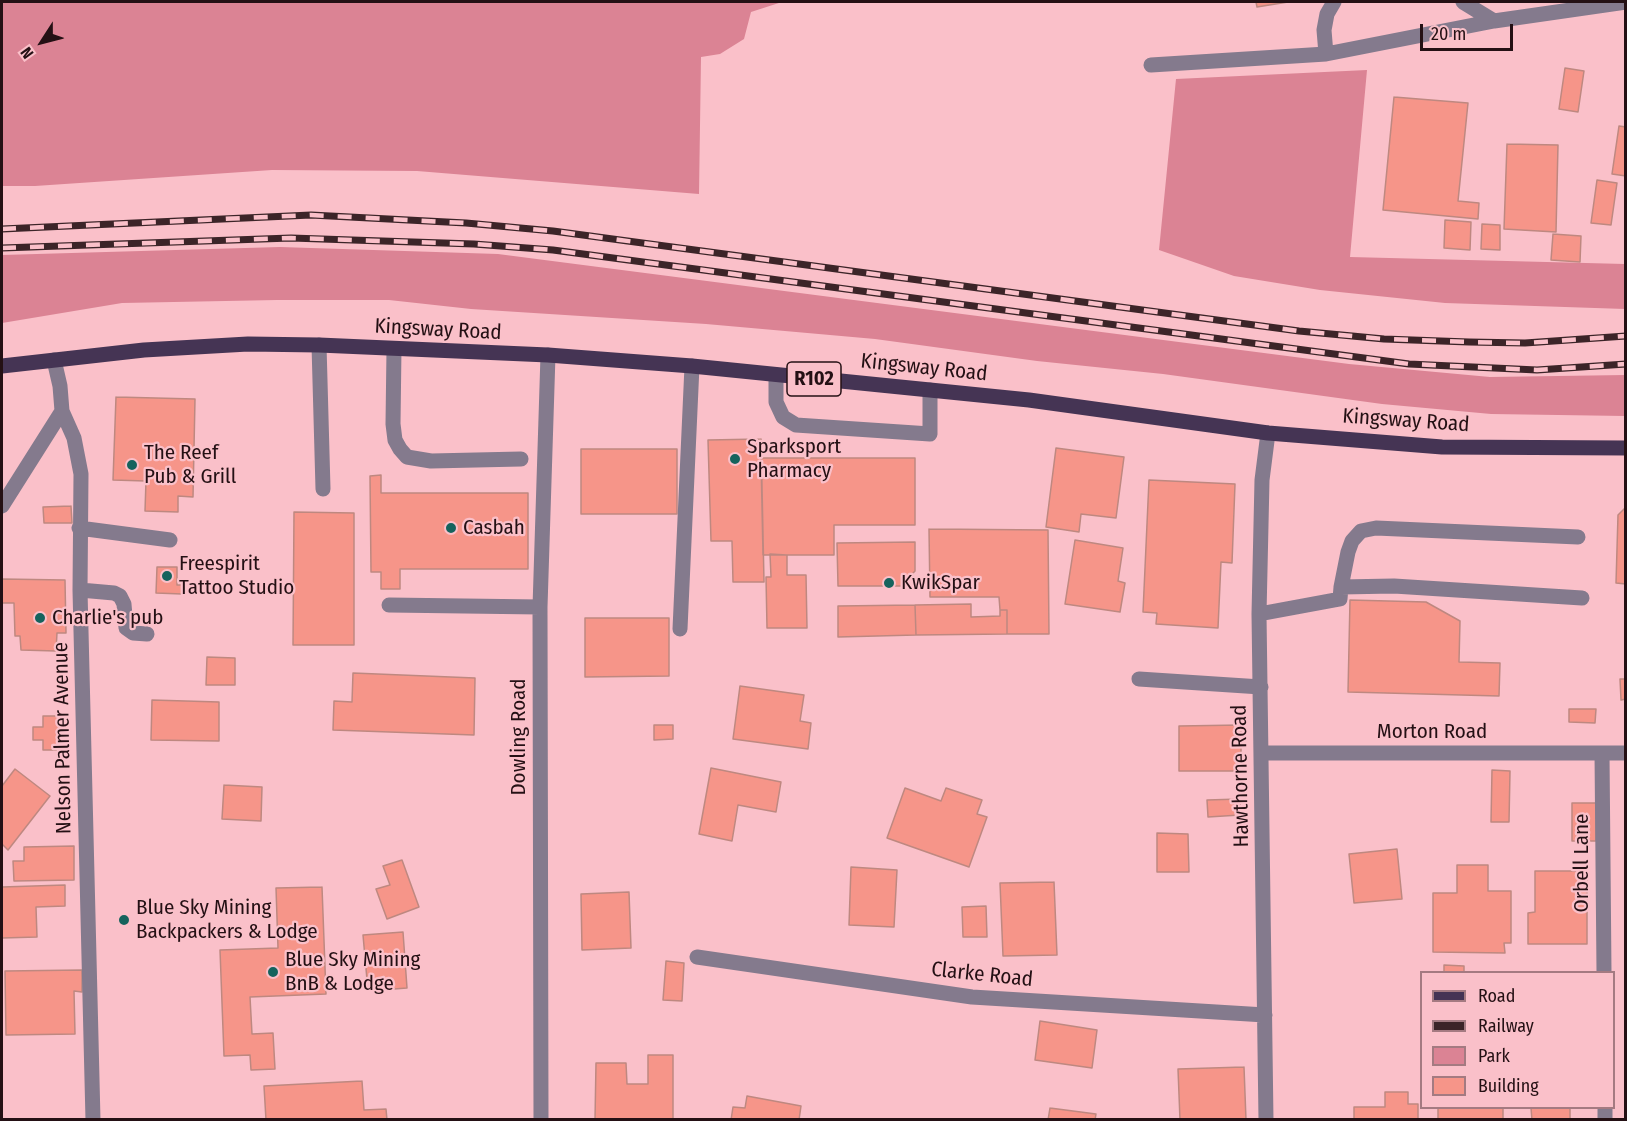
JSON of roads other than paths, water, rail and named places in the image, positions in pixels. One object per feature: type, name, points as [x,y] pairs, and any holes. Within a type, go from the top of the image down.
[{"type":"main road","name":"Kingsway Road","points":[[2,366],[193,347],[248,344],[319,345],[548,356],[692,366],[1029,400],[1268,433],[1442,447],[1626,448]]},
{"type":"street","points":[[1326,54],[1324,30],[1327,14],[1334,2]]},
{"type":"street","points":[[1463,2],[1494,21]]},
{"type":"street","points":[[1151,65],[1326,54],[1494,21],[1626,2]]},
{"type":"street","points":[[319,345],[323,489]]},
{"type":"street","points":[[394,349],[393,424],[395,440],[407,457],[431,461],[521,459]]},
{"type":"street","name":"Dowling Road","points":[[541,1119],[540,607],[548,356]]},
{"type":"street","name":"Nelson Palmer Avenue","points":[[54,360],[60,386],[62,411],[74,438],[81,474],[80,590],[93,1119]]},
{"type":"street","points":[[680,629],[692,366]]},
{"type":"street","points":[[776,375],[776,402],[783,417],[796,425],[930,434],[930,390]]},
{"type":"street","points":[[2,506],[62,411]]},
{"type":"street","name":"Hawthorne Road","points":[[1266,1119],[1259,614],[1262,480],[1268,433]]},
{"type":"street","points":[[79,528],[170,540]]},
{"type":"street","points":[[1259,614],[1340,599],[1347,552],[1352,541],[1361,531],[1376,528],[1578,537]]},
{"type":"street","points":[[1341,587],[1394,586],[1582,598]]},
{"type":"street","points":[[80,590],[114,593],[120,596],[124,604],[126,628],[133,633],[147,634]]},
{"type":"street","points":[[389,605],[540,607]]},
{"type":"street","points":[[1139,679],[1261,687]]},
{"type":"street","name":"Morton Road","points":[[1262,753],[1626,753]]},
{"type":"street","name":"Orbell Lane","points":[[1602,753],[1604,971]]},
{"type":"street","name":"Clarke Road","points":[[697,957],[972,997],[1265,1015]]},
{"type":"railway","points":[[2,229],[311,215],[466,223],[553,231],[1299,331],[1384,339],[1525,343],[1626,336]]},
{"type":"railway","points":[[2,248],[291,238],[474,244],[553,250],[1409,364],[1537,370],[1626,364]]},
{"type":"place","name":"Sparksport Pharmacy","points":[[735,459]]},
{"type":"place","name":"The Reef Pub & Grill","points":[[132,465]]},
{"type":"place","name":"Casbah","points":[[451,528]]},
{"type":"place","name":"Freespirit Tattoo Studio","points":[[167,576]]},
{"type":"place","name":"KwikSpar","points":[[889,583]]},
{"type":"place","name":"Charlie's pub","points":[[40,618]]},
{"type":"place","name":"Blue Sky Mining Backpackers & Lodge","points":[[124,920]]},
{"type":"place","name":"Blue Sky Mining BnB & Lodge","points":[[273,972]]}]
